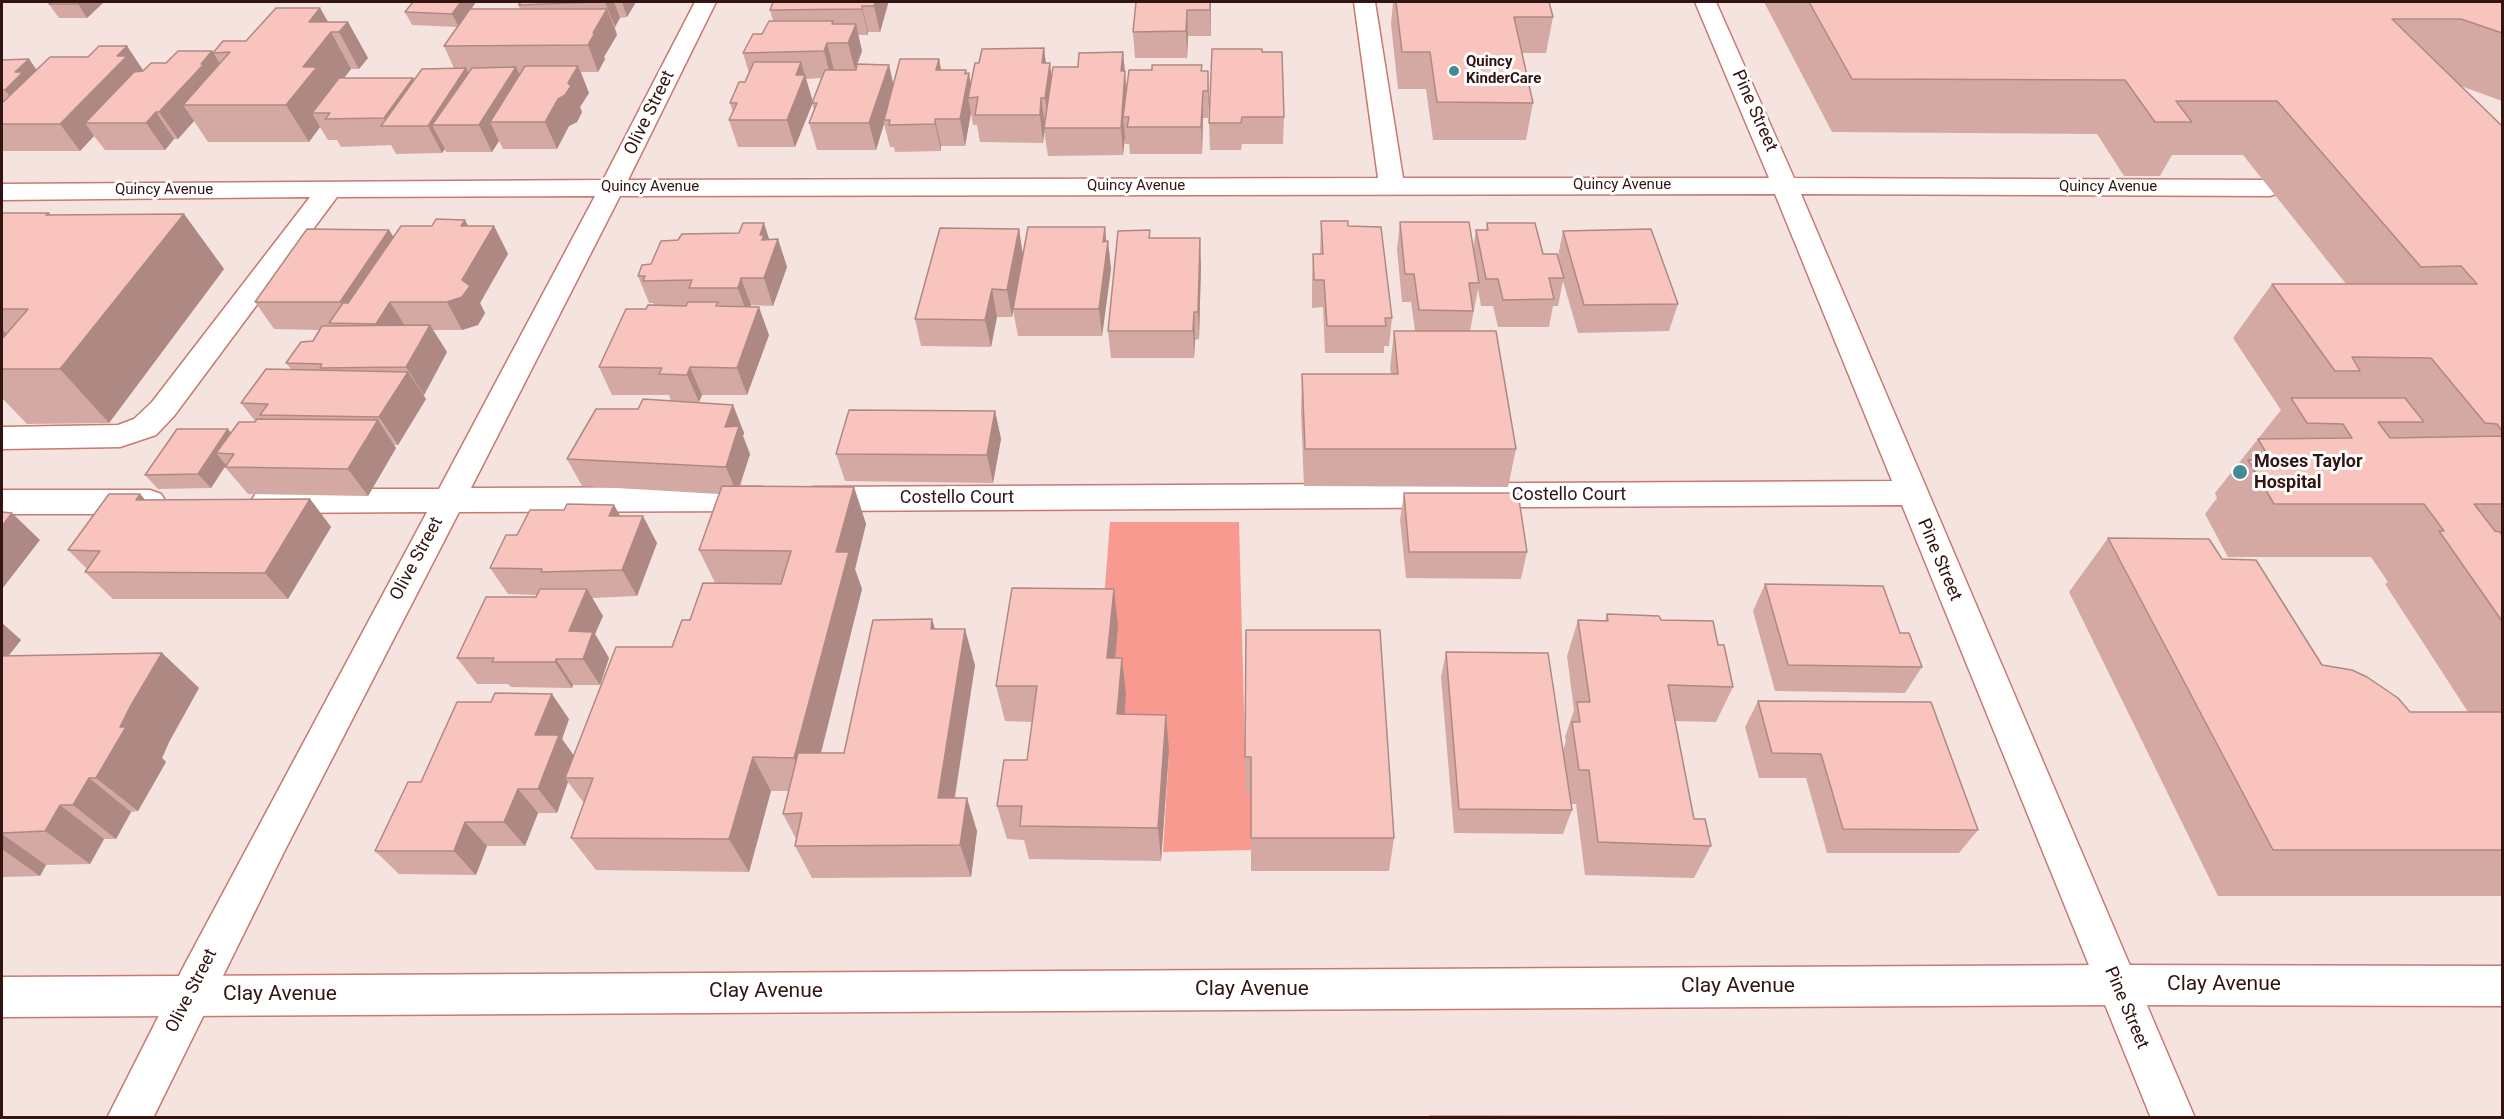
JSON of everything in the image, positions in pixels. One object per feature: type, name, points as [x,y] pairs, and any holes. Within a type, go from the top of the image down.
[{"type":"street","name":"Olive Street","points":[[129,1118],[189,996],[447,501],[614,187],[705,2]]},
{"type":"street","points":[[1364,2],[1392,186]]},
{"type":"street","name":"Pine Street","points":[[1706,2],[1786,185],[2173,1118]]},
{"type":"street","name":"Quincy Avenue","points":[[2,192],[614,187],[1786,185],[2270,188]]},
{"type":"street","points":[[2,438],[120,436],[135,432],[150,423],[330,189]]},
{"type":"street","name":"Costello Court","points":[[236,501],[1912,493]]},
{"type":"street","points":[[2,502],[177,501]]},
{"type":"street","name":"Clay Avenue","points":[[2,997],[2116,985],[2502,986]]},
{"type":"shaded area","points":[[1110,522],[1239,522],[1245,747],[1251,791],[1252,850],[1163,852],[1169,750],[1122,749],[1102,625]]},
{"type":"shaded area","points":[[1429,1115],[1888,1116],[1888,1117],[1430,1118]]},
{"type":"building","points":[[52,2],[80,2],[78,4],[49,4]]},
{"type":"building","points":[[413,2],[461,2],[452,14],[405,12]]},
{"type":"building","points":[[521,2],[597,2],[519,5]]},
{"type":"building","points":[[773,2],[875,2],[874,6],[862,6],[862,9],[770,10]]},
{"type":"building","points":[[1136,2],[1210,2],[1210,10],[1187,10],[1186,31],[1133,32]]},
{"type":"building","points":[[1396,2],[1549,2],[1553,17],[1514,17],[1533,103],[1437,102],[1430,52],[1402,52]]},
{"type":"building","points":[[1809,2],[2502,2],[2502,33],[2461,19],[2392,19],[2502,126],[2502,431],[2497,424],[2485,423],[2431,358],[2352,357],[2360,371],[2335,371],[2272,284],[2477,284],[2461,266],[2421,267],[2277,101],[2176,101],[2192,122],[2155,122],[2125,80],[1852,79]]},
{"type":"building","points":[[276,8],[320,8],[309,22],[348,22],[339,32],[331,32],[303,67],[317,67],[286,105],[183,105],[230,52],[213,53],[223,41],[246,41]]},
{"type":"building","points":[[470,9],[607,9],[588,45],[444,46]]},
{"type":"building","points":[[769,21],[833,21],[832,24],[856,24],[848,43],[827,43],[824,51],[743,53],[753,34],[762,34]]},
{"type":"building","points":[[99,46],[127,46],[117,56],[127,56],[60,124],[2,124],[2,103],[50,57],[88,57]]},
{"type":"building","points":[[1044,48],[1042,63],[1050,63],[1045,98],[1041,98],[1040,115],[975,115],[978,97],[968,98],[975,63],[979,63],[982,49]]},
{"type":"building","points":[[1212,49],[1262,49],[1262,52],[1282,52],[1284,117],[1242,117],[1241,123],[1209,123]]},
{"type":"building","points":[[178,51],[212,51],[201,64],[204,64],[146,123],[85,123],[134,72],[143,71],[151,63],[166,63]]},
{"type":"building","points":[[1123,52],[1121,71],[1125,71],[1121,128],[1044,128],[1053,67],[1078,67],[1079,53]]},
{"type":"building","points":[[29,59],[15,72],[23,72],[5,90],[2,90],[2,60]]},
{"type":"building","points":[[900,59],[939,59],[936,70],[966,70],[965,74],[969,73],[960,119],[935,119],[935,124],[889,125],[890,120],[884,120]]},
{"type":"building","points":[[754,62],[801,62],[796,75],[805,75],[787,120],[729,120],[737,103],[730,103],[739,82],[745,82]]},
{"type":"building","points":[[857,64],[889,65],[869,123],[809,123],[817,103],[812,103],[825,70],[856,70]]},
{"type":"building","points":[[1152,65],[1202,65],[1201,71],[1208,71],[1208,91],[1203,91],[1201,127],[1127,127],[1129,117],[1123,117],[1129,70],[1152,70]]},
{"type":"building","points":[[525,66],[578,66],[568,83],[571,86],[565,95],[558,99],[545,122],[490,122]]},
{"type":"building","points":[[516,67],[479,125],[432,125],[472,68]]},
{"type":"building","points":[[466,68],[428,126],[381,126],[422,69]]},
{"type":"building","points":[[339,78],[413,78],[384,118],[325,119],[330,113],[312,113]]},
{"type":"building","points":[[2,213],[184,214],[60,369],[2,369],[2,339],[28,309],[2,309]]},
{"type":"building","points":[[436,219],[465,220],[461,226],[494,226],[462,280],[470,286],[462,297],[447,302],[390,302],[376,324],[329,323],[343,303],[348,303],[401,226],[432,226]]},
{"type":"building","points":[[1321,221],[1348,221],[1348,226],[1381,227],[1392,318],[1385,318],[1386,326],[1327,326],[1324,280],[1314,280],[1313,254],[1323,254]]},
{"type":"building","points":[[1400,222],[1469,222],[1479,283],[1469,283],[1473,311],[1419,310],[1414,274],[1405,274]]},
{"type":"building","points":[[743,223],[764,223],[760,235],[764,235],[762,240],[778,239],[764,278],[741,278],[738,288],[689,288],[692,280],[643,281],[645,276],[638,276],[642,265],[651,264],[661,241],[678,240],[682,234],[739,233]]},
{"type":"building","points":[[1487,223],[1535,223],[1543,254],[1557,254],[1564,278],[1549,278],[1554,299],[1503,300],[1498,279],[1486,279],[1476,230],[1488,230]]},
{"type":"building","points":[[1028,227],[1105,227],[1103,242],[1108,241],[1099,309],[1013,309]]},
{"type":"building","points":[[940,228],[1019,229],[1007,290],[992,289],[985,320],[915,319]]},
{"type":"building","points":[[307,229],[389,230],[340,302],[255,302]]},
{"type":"building","points":[[1651,229],[1678,304],[1584,305],[1563,231]]},
{"type":"building","points":[[1150,230],[1149,238],[1200,238],[1198,312],[1194,312],[1193,331],[1108,331],[1118,231]]},
{"type":"building","points":[[688,302],[718,302],[716,306],[759,307],[737,368],[690,367],[687,375],[659,374],[662,368],[599,367],[626,309],[646,309],[648,305],[686,306]]},
{"type":"building","points":[[430,325],[406,367],[320,368],[322,364],[286,363],[301,342],[313,341],[322,326]]},
{"type":"building","points":[[1394,331],[1496,331],[1516,449],[1305,449],[1302,374],[1398,374]]},
{"type":"building","points":[[266,369],[408,372],[379,417],[260,415],[268,404],[241,403]]},
{"type":"building","points":[[2291,398],[2405,398],[2424,422],[2378,422],[2390,438],[2502,436],[2502,504],[2474,504],[2495,531],[2502,535],[2502,621],[2439,531],[2444,531],[2424,504],[2274,504],[2248,460],[2271,461],[2258,439],[2352,438],[2343,424],[2307,423]]},
{"type":"building","points":[[643,399],[733,405],[725,427],[739,426],[726,467],[567,459],[596,409],[638,409]]},
{"type":"building","points":[[849,410],[995,411],[987,455],[836,454]]},
{"type":"building","points":[[257,419],[378,420],[348,469],[225,467],[234,454],[216,453],[239,422],[255,422]]},
{"type":"building","points":[[177,429],[228,429],[198,474],[145,475]]},
{"type":"building","points":[[722,486],[854,487],[836,552],[849,552],[794,758],[753,757],[729,839],[571,838],[593,778],[565,778],[616,647],[672,647],[682,620],[690,620],[703,583],[781,584],[791,551],[699,550]]},
{"type":"building","points":[[1404,493],[1518,493],[1527,552],[1409,552]]},
{"type":"building","points":[[109,494],[140,494],[136,500],[310,499],[265,573],[85,572],[100,551],[68,550]]},
{"type":"building","points":[[567,504],[614,505],[609,516],[643,516],[622,570],[541,572],[542,569],[490,568],[506,535],[517,535],[530,510],[564,510]]},
{"type":"building","points":[[2,512],[12,513],[2,526]]},
{"type":"building","points":[[2108,538],[2209,539],[2222,559],[2256,560],[2322,665],[2352,670],[2367,677],[2398,698],[2410,712],[2502,712],[2502,850],[2273,850]]},
{"type":"building","points":[[1765,584],[1883,586],[1900,633],[1909,633],[1922,667],[1788,665]]},
{"type":"building","points":[[1012,588],[1114,589],[1107,658],[1122,658],[1117,714],[1166,715],[1158,828],[1020,826],[1022,806],[997,806],[1004,760],[1027,760],[1037,686],[996,686]]},
{"type":"building","points":[[540,589],[587,589],[569,631],[593,632],[583,659],[556,659],[555,662],[492,662],[494,658],[457,658],[486,597],[536,597]]},
{"type":"building","points":[[1607,614],[1659,616],[1661,620],[1713,621],[1718,645],[1724,645],[1733,687],[1668,685],[1694,819],[1705,819],[1711,846],[1598,842],[1589,770],[1579,770],[1572,722],[1580,722],[1577,702],[1590,702],[1578,620],[1608,621]]},
{"type":"building","points":[[932,619],[931,629],[965,629],[938,798],[967,798],[960,845],[795,846],[802,813],[783,814],[798,753],[844,753],[873,620]]},
{"type":"building","points":[[1246,630],[1380,630],[1394,838],[1251,838],[1251,757],[1245,757]]},
{"type":"building","points":[[1446,652],[1548,653],[1572,810],[1459,809]]},
{"type":"building","points":[[162,653],[120,727],[126,727],[96,778],[89,778],[73,805],[60,805],[45,831],[2,833],[2,656]]},
{"type":"building","points":[[495,693],[552,694],[535,735],[559,735],[538,789],[518,789],[504,822],[465,822],[454,851],[375,851],[408,782],[421,782],[457,702],[491,702]]},
{"type":"building","points":[[1758,701],[1931,702],[1978,830],[1843,829],[1821,754],[1772,753]]},
{"type":"place","name":"Quincy KinderCare","points":[[1454,71]]},
{"type":"place","name":"Moses Taylor Hospital","points":[[2240,472]]}]
